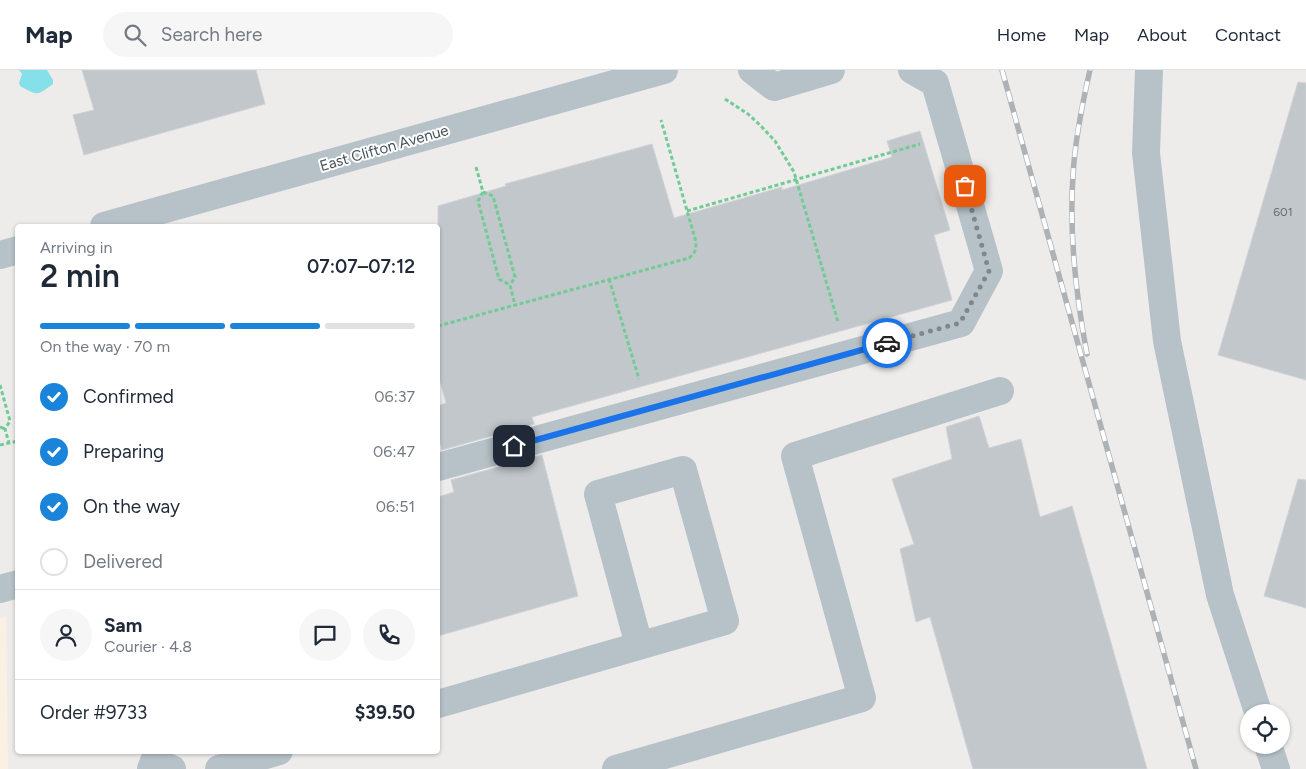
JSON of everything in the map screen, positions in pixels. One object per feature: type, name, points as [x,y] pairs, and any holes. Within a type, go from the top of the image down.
[{"type":"street","name":"East Clifton Avenue","points":[[111,224],[664,70]]},
{"type":"street","points":[[752,70],[774,87],[832,70]]},
{"type":"street","points":[[440,466],[960,323],[989,271],[935,83],[912,70]]},
{"type":"street","points":[[1149,70],[1146,152],[1167,341],[1220,595],[1255,704]]},
{"type":"street","points":[[0,255],[15,251]]},
{"type":"street","points":[[616,769],[862,698],[795,456],[1000,391]]},
{"type":"street","points":[[440,703],[725,621],[683,470],[598,494],[639,645]]},
{"type":"street","points":[[0,588],[15,585]]},
{"type":"street","points":[[219,769],[269,754]]},
{"type":"street","points":[[1271,754],[1276,769]]},
{"type":"street","points":[[151,769],[154,761],[172,769]]},
{"type":"path","points":[[725,99],[748,114],[765,130],[786,157],[797,180],[848,354]]},
{"type":"path","points":[[440,325],[689,258],[694,254],[696,242],[661,120]]},
{"type":"path","points":[[688,211],[950,136]]},
{"type":"path","points":[[476,167],[483,192],[478,201],[499,279],[510,285]]},
{"type":"path","points":[[483,192],[493,196],[515,277],[510,285],[515,305]]},
{"type":"path","points":[[609,279],[648,409]]},
{"type":"path","points":[[0,385],[10,421],[5,429]]},
{"type":"path","points":[[0,426],[5,429],[9,443]]},
{"type":"path","points":[[0,445],[15,442]]},
{"type":"shaded area","points":[[6,616],[8,769],[0,769],[0,618]]},
{"type":"water","points":[[19,70],[47,70],[53,80],[53,84],[40,93],[31,92],[20,86],[22,74]]},
{"type":"building","points":[[82,70],[256,70],[265,104],[84,155],[73,115],[94,110]]},
{"type":"building","points":[[1298,82],[1306,83],[1306,380],[1218,355]]},
{"type":"building","points":[[920,131],[950,230],[934,235],[952,300],[532,417],[534,424],[442,450],[440,441],[440,405],[446,403],[440,380],[440,224],[438,224],[438,206],[506,186],[505,184],[652,144],[674,218],[782,187],[782,190],[892,157],[887,141]]},
{"type":"building","points":[[979,416],[989,448],[1021,439],[1040,517],[1072,506],[1147,769],[973,769],[930,617],[916,622],[900,549],[914,544],[892,479],[952,459],[946,427]]},
{"type":"building","points":[[542,455],[578,596],[440,635],[440,496],[454,492],[451,480]]},
{"type":"building","points":[[1298,479],[1306,480],[1306,608],[1264,596]]},
{"type":"railway","points":[[1002,70],[1196,769]]},
{"type":"railway","points":[[1087,354],[1074,265],[1072,197],[1077,136],[1090,70]]},
{"type":"way so far","points":[[887,343],[960,323],[989,271],[965,186]]},
{"type":"route","points":[[514,446],[887,343]]}]
